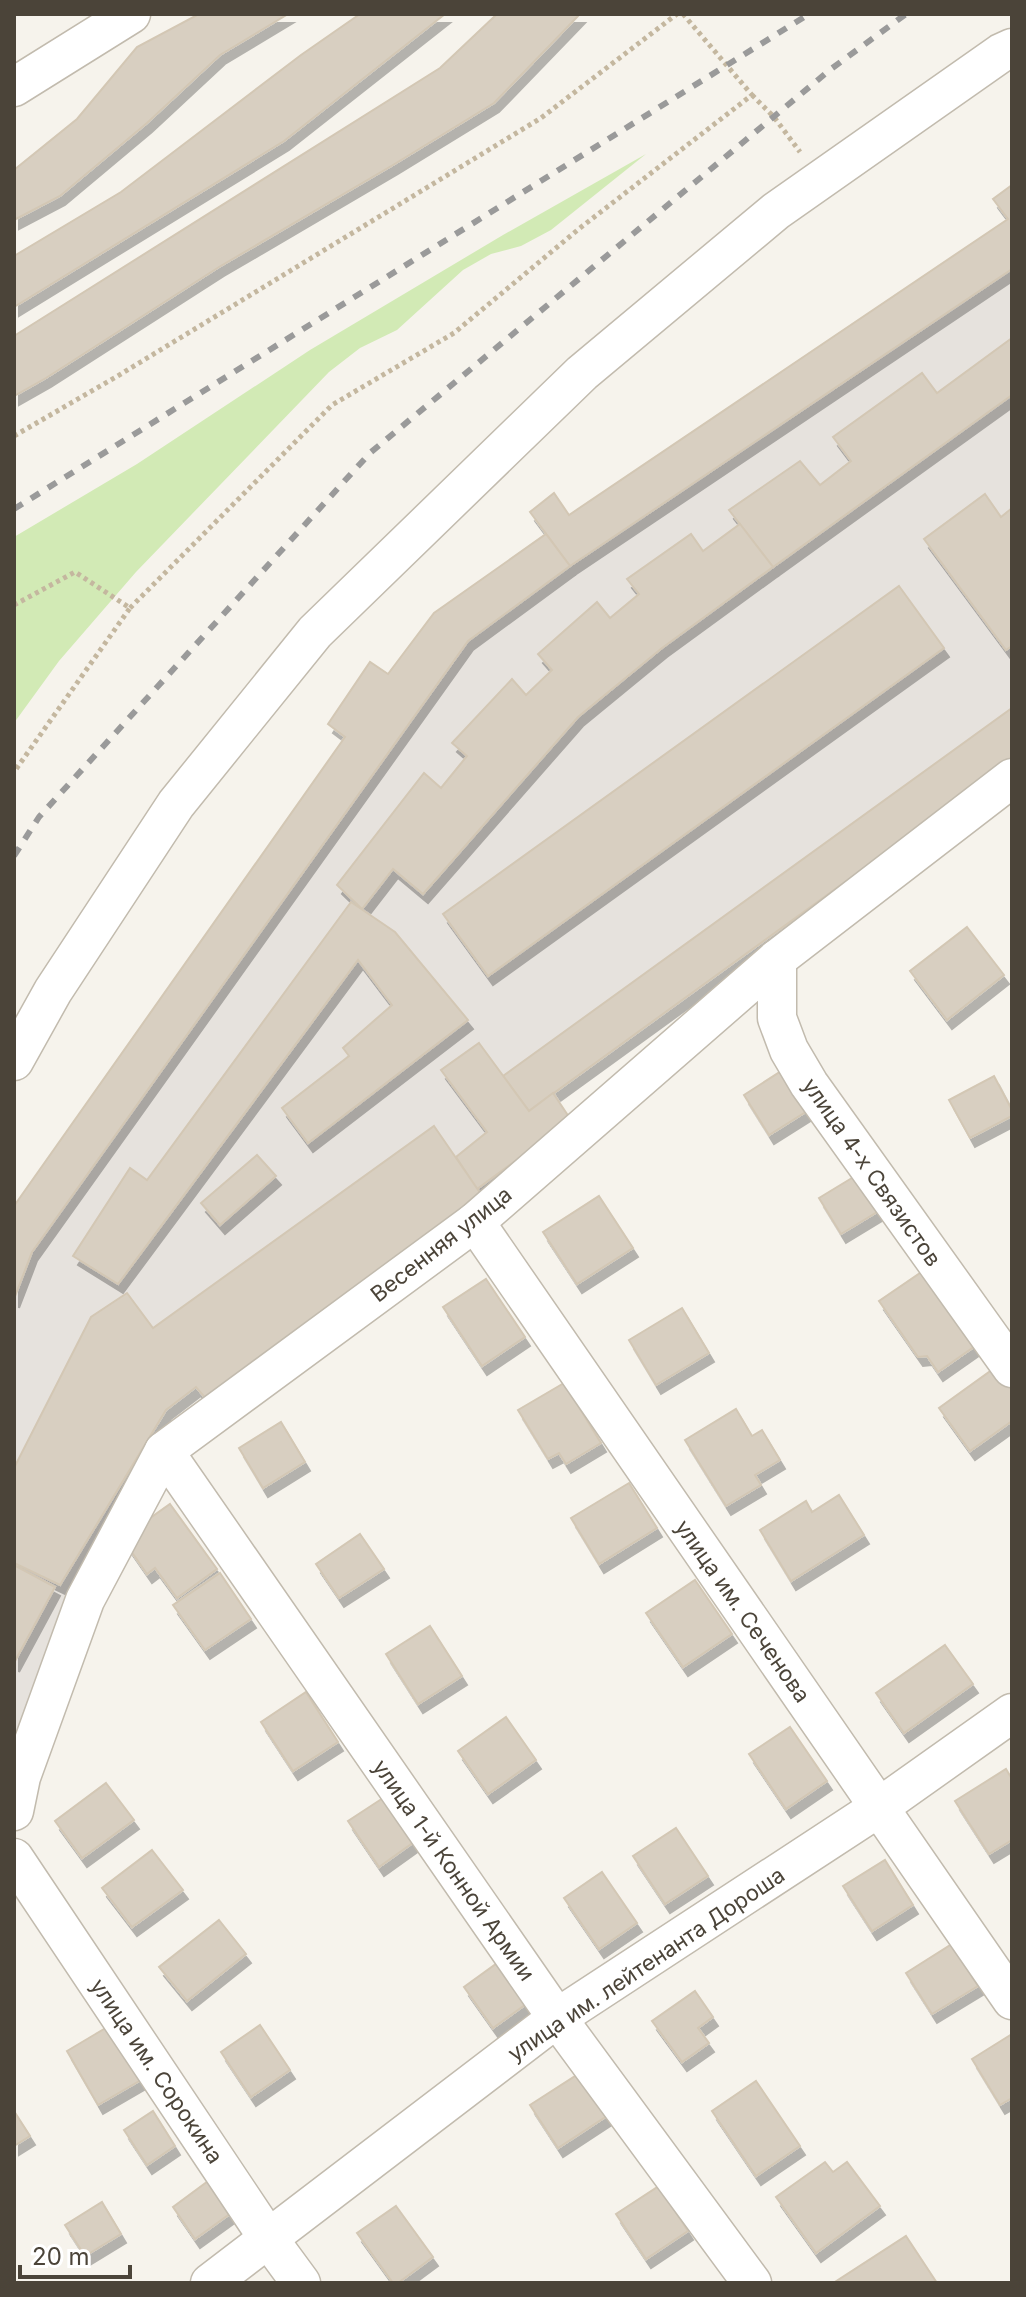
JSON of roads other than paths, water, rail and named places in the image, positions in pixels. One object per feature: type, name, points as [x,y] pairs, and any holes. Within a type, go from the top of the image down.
[{"type":"street","points":[[14,87],[131,14]]},
{"type":"street","points":[[14,1061],[53,991],[176,804],[315,632],[582,373],[776,211],[1012,48]]},
{"type":"street","name":"Весенняя улица","points":[[14,1811],[21,1777],[85,1600],[164,1451],[475,1222],[777,959],[1012,778]]},
{"type":"street","name":"улица 4-х Связистов","points":[[777,959],[777,1018],[802,1073],[1012,1368]]},
{"type":"street","name":"улица им. Сеченова","points":[[475,1222],[1012,2000]]},
{"type":"street","name":"улица 1-й Конной Армии","points":[[164,1451],[557,2018],[752,2283]]},
{"type":"street","name":"улица им. лейтенанта Дороша","points":[[210,2283],[557,2018],[878,1808],[1012,1713]]},
{"type":"street","name":"улица им. Сорокина","points":[[14,1858],[301,2283]]},
{"type":"railway","points":[[14,509],[809,14]]},
{"type":"railway","points":[[14,856],[39,817],[370,453],[831,69],[906,14]]}]
